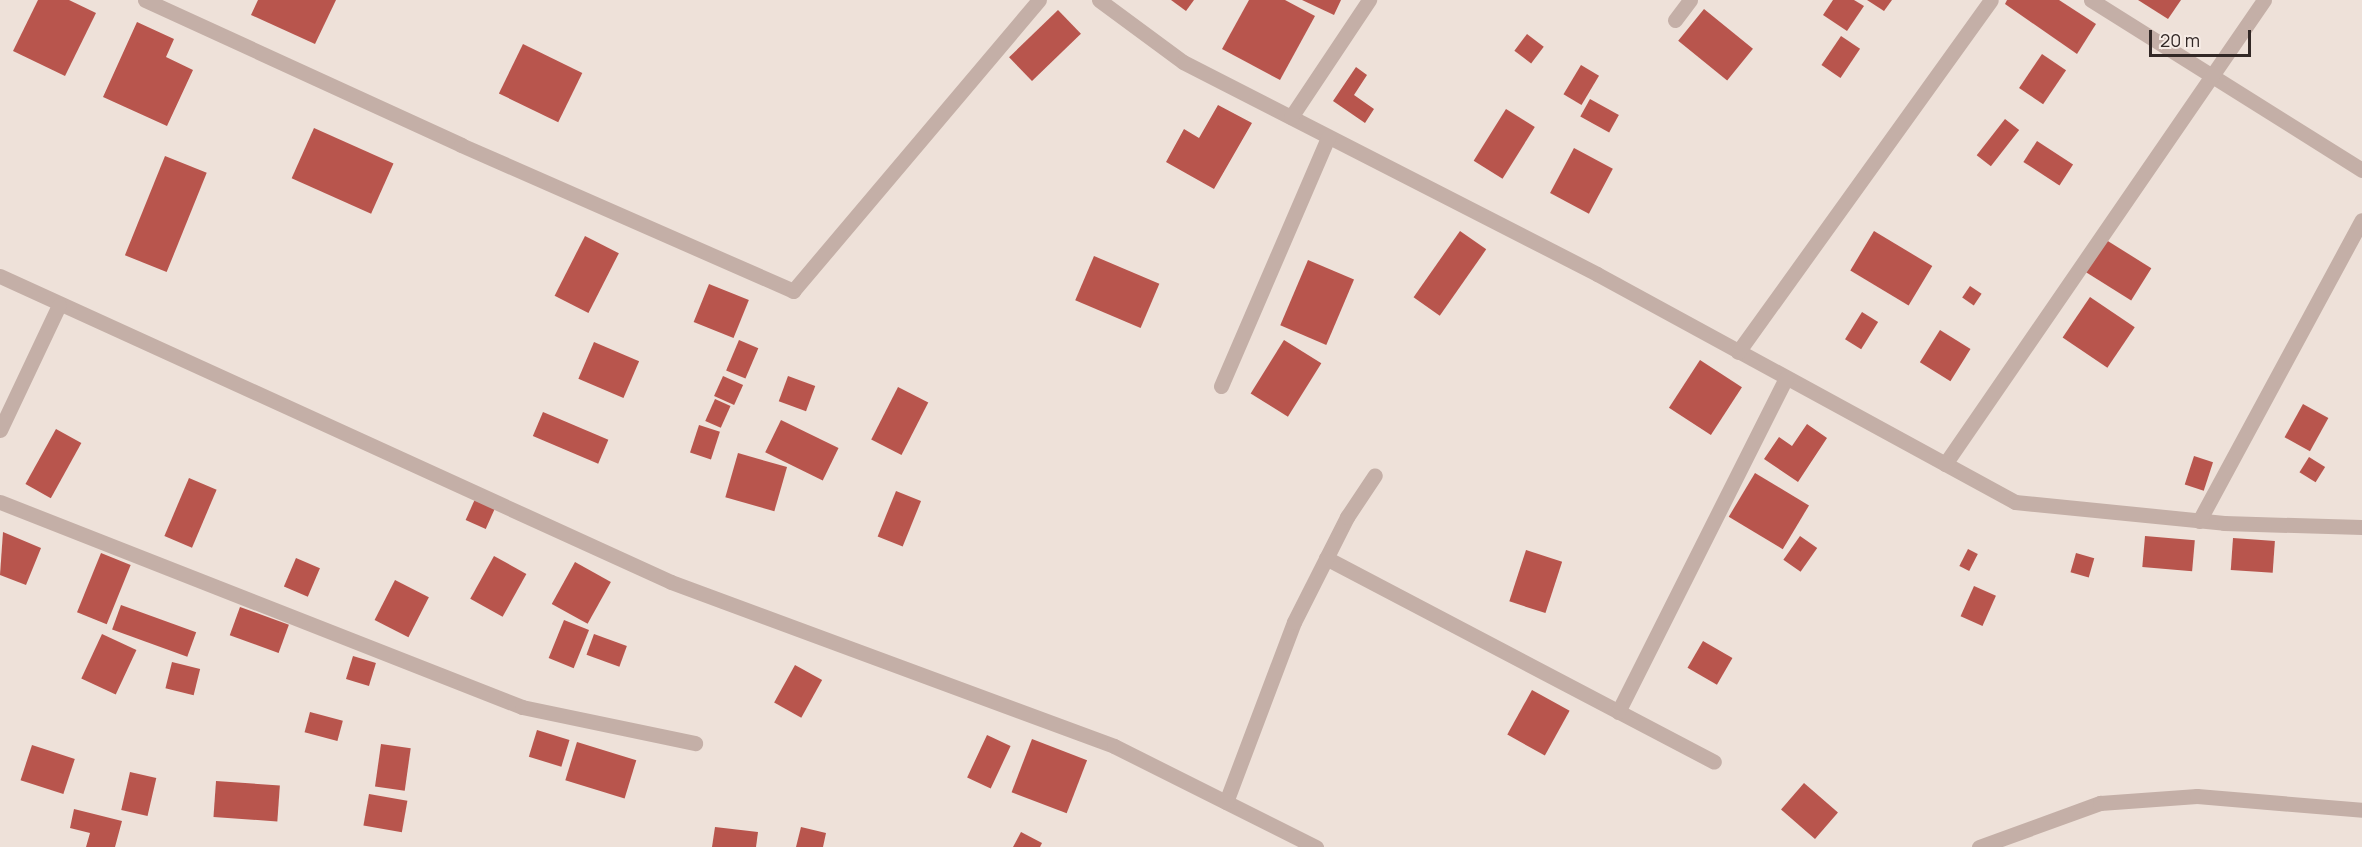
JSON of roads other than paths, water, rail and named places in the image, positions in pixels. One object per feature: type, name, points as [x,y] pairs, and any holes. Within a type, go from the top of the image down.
[{"type":"street","points":[[145,0],[461,145],[792,291],[1039,0]]},
{"type":"street","points":[[1099,0],[1183,62],[1738,352],[2015,502],[2199,521],[2362,527]]},
{"type":"street","points":[[1291,117],[1369,0]]},
{"type":"street","points":[[1675,20],[1690,0]]},
{"type":"street","points":[[1738,352],[1991,0]]},
{"type":"street","points":[[2091,0],[2362,170]]},
{"type":"street","points":[[1946,464],[2264,0]]},
{"type":"street","points":[[1221,386],[1328,137]]},
{"type":"street","points":[[2199,521],[2362,220]]},
{"type":"street","points":[[0,276],[59,306],[671,582],[1114,746],[1316,847]]},
{"type":"street","points":[[0,430],[59,306]]},
{"type":"street","points":[[1618,712],[1786,378]]},
{"type":"street","points":[[1226,802],[1294,622],[1326,558],[1375,475]]},
{"type":"street","points":[[0,502],[522,707],[695,743]]},
{"type":"street","points":[[1326,558],[1714,762]]},
{"type":"street","points":[[1979,847],[2100,802],[2197,796],[2362,810]]}]
